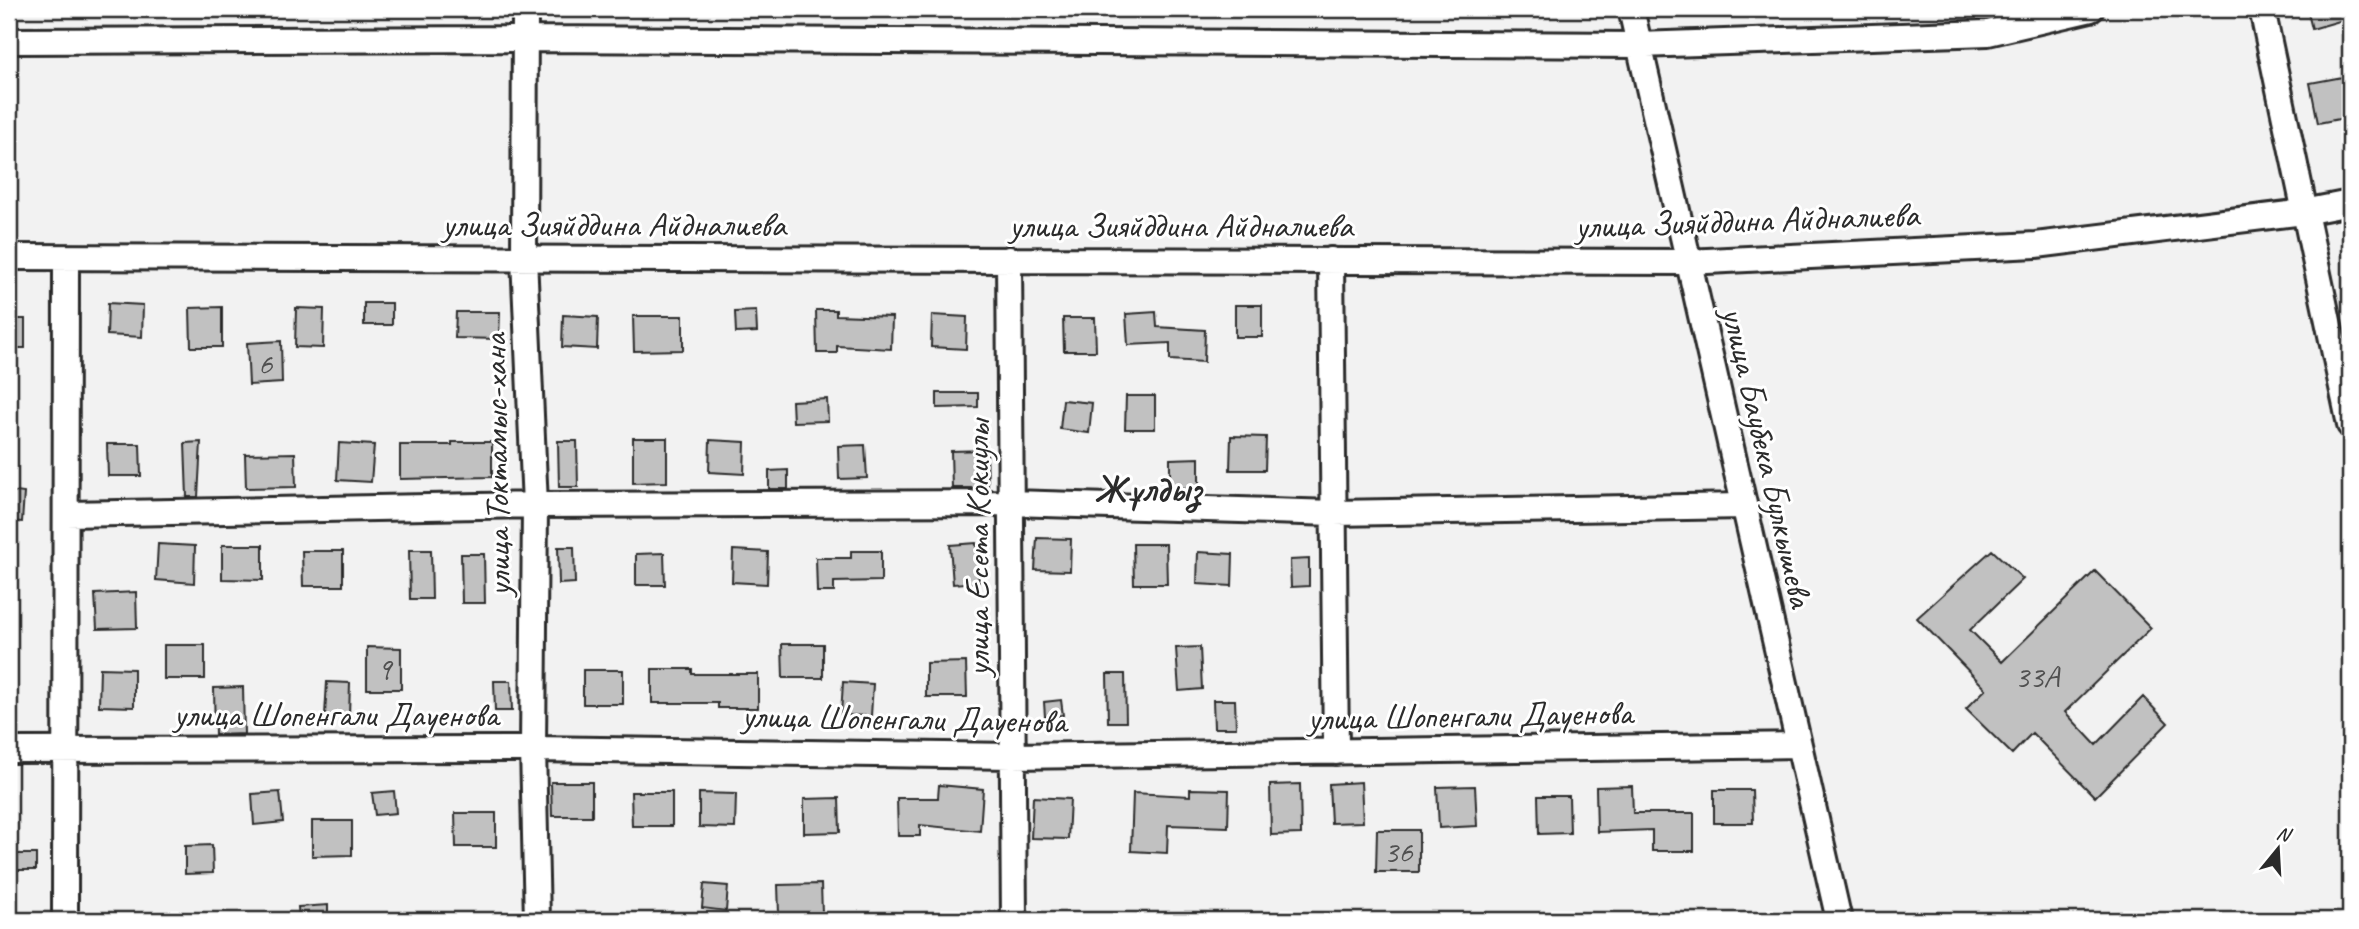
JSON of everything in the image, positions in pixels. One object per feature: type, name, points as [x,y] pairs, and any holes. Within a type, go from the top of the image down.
[{"type":"street","name":"улица Токтамыс-хана","points":[[525,9],[524,258],[535,505],[533,749],[537,920]]},
{"type":"street","name":"улица Баубека Булкышева","points":[[1631,9],[1839,920]]},
{"type":"street","points":[[9,41],[525,39],[1639,46],[1988,33],[2091,9]]},
{"type":"street","points":[[2262,9],[2350,425]]},
{"type":"street","name":"улица Зияйддина Айдналиева","points":[[9,257],[1687,262],[2036,245],[2304,212],[2350,203]]},
{"type":"street","points":[[65,920],[66,257]]},
{"type":"street","name":"улица Есета Кокиулы","points":[[1009,259],[1014,920]]},
{"type":"street","points":[[1331,260],[1336,752]]},
{"type":"street","points":[[67,514],[535,505],[1012,503],[1334,513],[1743,506]]},
{"type":"street","name":"улица Шопенгали Дауенова","points":[[9,750],[533,749],[1013,756],[1798,745]]},
{"type":"building","points":[[2307,9],[2350,9],[2350,18],[2312,29]]},
{"type":"building","points":[[2348,76],[2350,117],[2318,123],[2310,83]]},
{"type":"building","points":[[108,303],[143,305],[142,337],[107,335]]},
{"type":"building","points":[[364,303],[392,303],[392,325],[364,325]]},
{"type":"building","points":[[1235,305],[1262,305],[1262,337],[1235,337]]},
{"type":"building","points":[[222,307],[222,347],[191,347],[190,308]]},
{"type":"building","points":[[296,308],[324,309],[323,348],[295,347]]},
{"type":"building","points":[[816,310],[836,310],[836,315],[892,317],[891,349],[837,346],[837,353],[817,353]]},
{"type":"building","points":[[756,311],[757,332],[736,333],[735,312]]},
{"type":"building","points":[[456,312],[500,312],[499,339],[455,338]]},
{"type":"building","points":[[1156,312],[1157,327],[1205,330],[1204,362],[1170,360],[1170,343],[1128,345],[1126,314]]},
{"type":"building","points":[[563,315],[598,317],[597,349],[562,347]]},
{"type":"building","points":[[932,315],[967,317],[966,349],[931,347]]},
{"type":"building","points":[[633,316],[683,316],[683,350],[634,351]]},
{"type":"building","points":[[1063,318],[1095,318],[1096,351],[1064,351]]},
{"type":"building","points":[[9,319],[25,319],[25,348],[9,348]]},
{"type":"building","points":[[281,341],[282,383],[249,385],[247,343]]},
{"type":"building","points":[[937,393],[978,393],[978,407],[937,408]]},
{"type":"building","points":[[1126,396],[1155,396],[1155,429],[1125,429]]},
{"type":"building","points":[[827,399],[828,421],[793,422],[792,401]]},
{"type":"building","points":[[1063,400],[1092,403],[1089,433],[1060,429]]},
{"type":"building","points":[[1231,436],[1266,437],[1265,470],[1230,470]]},
{"type":"building","points":[[633,438],[667,438],[667,482],[633,483]]},
{"type":"building","points":[[710,440],[745,442],[744,474],[709,472]]},
{"type":"building","points":[[558,441],[577,441],[578,487],[559,487]]},
{"type":"building","points":[[201,442],[198,497],[187,497],[185,443]]},
{"type":"building","points":[[452,442],[492,442],[492,477],[400,479],[400,445],[452,445]]},
{"type":"building","points":[[339,443],[374,445],[371,482],[337,480]]},
{"type":"building","points":[[107,444],[140,444],[141,476],[108,476]]},
{"type":"building","points":[[865,445],[867,478],[839,479],[838,446]]},
{"type":"building","points":[[987,450],[988,488],[952,488],[951,451]]},
{"type":"building","points":[[295,453],[296,487],[246,488],[245,454]]},
{"type":"building","points":[[1199,458],[1199,488],[1170,488],[1170,459]]},
{"type":"building","points":[[788,470],[788,489],[769,489],[769,471]]},
{"type":"building","points":[[9,491],[24,493],[22,522],[9,521]]},
{"type":"building","points":[[1037,538],[1071,539],[1070,571],[1035,570]]},
{"type":"building","points":[[976,543],[979,582],[953,584],[950,545]]},
{"type":"building","points":[[158,544],[195,546],[194,583],[156,580]]},
{"type":"building","points":[[1133,544],[1166,544],[1167,584],[1134,584]]},
{"type":"building","points":[[222,545],[263,545],[263,580],[222,579]]},
{"type":"building","points":[[558,547],[574,547],[575,583],[559,584]]},
{"type":"building","points":[[409,550],[431,550],[432,599],[410,599]]},
{"type":"building","points":[[733,550],[768,552],[767,584],[732,582]]},
{"type":"building","points":[[1992,550],[2023,579],[1970,630],[2002,662],[2095,571],[2151,628],[2065,712],[2096,745],[2143,697],[2168,723],[2095,797],[2032,733],[2012,754],[1966,709],[1986,689],[1917,618]]},
{"type":"building","points":[[302,551],[343,551],[343,586],[303,586]]},
{"type":"building","points":[[851,551],[881,551],[881,581],[834,582],[834,592],[817,592],[816,558],[851,558]]},
{"type":"building","points":[[1198,552],[1233,554],[1232,586],[1197,584]]},
{"type":"building","points":[[664,553],[665,585],[636,585],[636,554]]},
{"type":"building","points":[[461,554],[484,554],[485,603],[462,603]]},
{"type":"building","points":[[1309,559],[1309,586],[1291,587],[1290,560]]},
{"type":"building","points":[[136,592],[137,628],[97,629],[95,594]]},
{"type":"building","points":[[782,644],[823,644],[823,678],[783,678]]},
{"type":"building","points":[[164,645],[205,645],[205,679],[164,679]]},
{"type":"building","points":[[367,647],[401,648],[401,689],[367,689]]},
{"type":"building","points":[[1200,647],[1202,689],[1179,691],[1176,648]]},
{"type":"building","points":[[966,662],[967,697],[926,697],[926,663]]},
{"type":"building","points":[[100,668],[134,669],[134,707],[99,706]]},
{"type":"building","points":[[652,669],[692,669],[692,674],[758,674],[758,708],[718,708],[718,703],[652,703]]},
{"type":"building","points":[[583,670],[623,670],[623,704],[583,704]]},
{"type":"building","points":[[1107,674],[1125,674],[1126,722],[1108,722]]},
{"type":"building","points":[[494,681],[511,681],[512,711],[495,711]]},
{"type":"building","points":[[327,682],[350,683],[349,716],[325,715]]},
{"type":"building","points":[[843,682],[873,684],[871,716],[841,715]]},
{"type":"building","points":[[243,687],[244,734],[215,735],[214,688]]},
{"type":"building","points":[[1061,700],[1063,715],[1045,717],[1044,702]]},
{"type":"building","points":[[1213,700],[1235,700],[1236,728],[1214,728]]},
{"type":"building","points":[[551,782],[592,782],[592,816],[552,816]]},
{"type":"building","points":[[1361,782],[1363,822],[1331,823],[1329,784]]},
{"type":"building","points":[[1300,784],[1301,834],[1271,835],[1270,785]]},
{"type":"building","points":[[939,785],[983,789],[980,831],[920,825],[920,836],[898,836],[897,798],[938,798]]},
{"type":"building","points":[[1475,786],[1477,826],[1439,828],[1437,787]]},
{"type":"building","points":[[1632,786],[1633,813],[1694,813],[1694,851],[1652,851],[1652,830],[1597,832],[1596,787]]},
{"type":"building","points":[[1190,789],[1229,790],[1228,827],[1168,825],[1167,853],[1131,851],[1133,793],[1190,796]]},
{"type":"building","points":[[1714,790],[1752,790],[1753,823],[1714,823]]},
{"type":"building","points":[[394,791],[396,813],[375,815],[372,793]]},
{"type":"building","points":[[280,792],[283,822],[254,825],[252,794]]},
{"type":"building","points":[[631,792],[672,792],[672,826],[632,826]]},
{"type":"building","points":[[699,793],[736,794],[735,828],[699,827]]},
{"type":"building","points":[[1538,796],[1569,796],[1570,833],[1539,834]]},
{"type":"building","points":[[1033,797],[1070,799],[1068,839],[1031,838]]},
{"type":"building","points":[[839,798],[840,832],[804,833],[804,799]]},
{"type":"building","points":[[455,813],[496,813],[496,847],[456,847]]},
{"type":"building","points":[[312,821],[352,821],[352,855],[312,856]]},
{"type":"building","points":[[1377,830],[1419,830],[1419,872],[1376,872]]},
{"type":"building","points":[[212,845],[213,873],[185,874],[185,846]]},
{"type":"building","points":[[9,854],[36,854],[36,870],[9,870]]},
{"type":"building","points":[[704,884],[728,886],[726,911],[702,908]]},
{"type":"building","points":[[821,884],[822,913],[779,914],[778,885]]},
{"type":"building","points":[[328,905],[328,920],[299,920],[298,907]]},
{"type":"district","name":"Жұлдыз","points":[[1148,488]]}]
